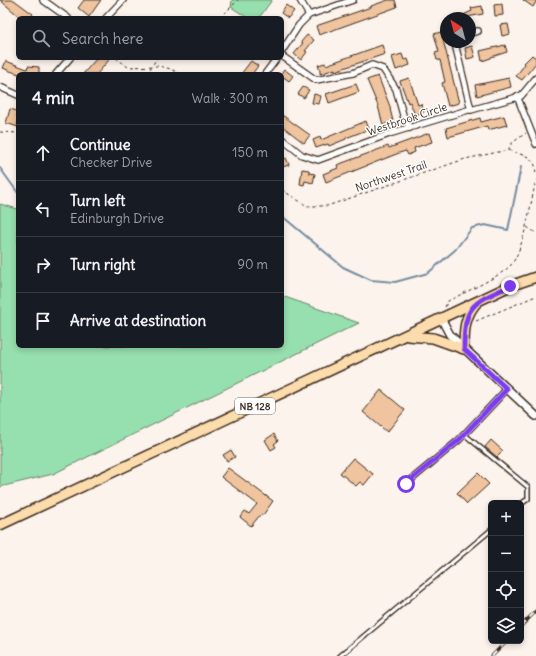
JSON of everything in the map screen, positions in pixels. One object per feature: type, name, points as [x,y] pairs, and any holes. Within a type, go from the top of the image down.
[{"type":"main road","name":"NB 128","points":[[0,525],[510,286],[536,277]]},
{"type":"main road","points":[[404,336],[433,338],[464,349],[464,329],[466,320],[473,307],[480,300]]},
{"type":"street","points":[[44,0],[65,16]]},
{"type":"street","points":[[108,16],[123,0]]},
{"type":"street","points":[[300,0],[309,15]]},
{"type":"street","points":[[284,48],[299,25],[309,15],[353,0]]},
{"type":"street","points":[[456,48],[471,110]]},
{"type":"street","points":[[284,57],[316,80],[352,73],[372,65],[384,69],[396,89],[403,114],[410,128]]},
{"type":"street","points":[[58,72],[68,60]]},
{"type":"street","points":[[266,72],[275,60]]},
{"type":"street","name":"Westbrook Circle","points":[[284,141],[302,155],[318,160],[410,128],[468,110],[517,96],[522,96],[536,78]]},
{"type":"street","points":[[0,87],[16,94]]},
{"type":"street","points":[[517,96],[536,144]]},
{"type":"street","points":[[441,318],[450,335],[536,416]]},
{"type":"street","points":[[406,484],[459,440],[507,389]]},
{"type":"lane","points":[[464,434],[528,486],[528,499],[524,502]]},
{"type":"lane","points":[[340,656],[488,533]]},
{"type":"path","points":[[222,16],[238,0]]},
{"type":"path","points":[[119,60],[128,67],[164,67],[175,72]]},
{"type":"path","points":[[148,72],[156,60]]},
{"type":"path","points":[[530,130],[512,143],[508,150],[529,157],[535,165],[536,174]]},
{"type":"path","points":[[0,132],[16,133]]},
{"type":"path","name":"Northwest Trail","points":[[284,191],[307,206],[327,206],[465,159],[508,150]]},
{"type":"path","points":[[448,301],[501,272],[511,264],[518,253],[526,226],[536,180]]},
{"type":"path","points":[[526,226],[536,233]]},
{"type":"path","points":[[466,320],[471,322],[536,296]]},
{"type":"green space","points":[[232,0],[272,0],[260,16],[245,16],[231,7]]},
{"type":"green space","points":[[0,204],[16,208],[16,348],[284,348],[284,297],[359,323],[53,474],[0,487]]},
{"type":"building","points":[[0,0],[14,0],[33,14],[32,16],[19,16]]},
{"type":"building","points":[[84,0],[101,0],[90,16],[78,8]]},
{"type":"building","points":[[388,0],[395,0],[397,7],[319,35],[316,26]]},
{"type":"building","points":[[523,0],[536,0],[536,2],[533,7]]},
{"type":"building","points":[[502,4],[503,15],[495,16],[494,5]]},
{"type":"building","points":[[286,5],[294,11],[288,18],[281,13]]},
{"type":"building","points":[[482,6],[483,14],[476,15],[476,12],[470,12],[472,11],[471,8]]},
{"type":"building","points":[[508,24],[510,34],[502,36],[500,25]]},
{"type":"building","points":[[440,32],[440,48],[445,48],[459,103],[448,106],[442,83],[445,82],[440,60],[437,60],[435,53],[439,52],[434,34]]},
{"type":"building","points":[[307,35],[314,40],[305,51],[307,52],[301,60],[294,54],[303,43],[301,42]]},
{"type":"building","points":[[382,45],[385,54],[335,71],[335,69],[320,74],[318,65],[325,63],[326,65]]},
{"type":"building","points":[[505,45],[507,52],[482,61],[480,51]]},
{"type":"building","points":[[465,48],[473,48],[475,57],[467,59]]},
{"type":"building","points":[[402,54],[404,60],[408,59],[410,65],[396,70],[392,57]]},
{"type":"building","points":[[532,55],[536,58],[536,63],[522,80],[516,76],[525,64],[524,63]]},
{"type":"building","points":[[95,60],[109,60],[99,72],[85,72]]},
{"type":"building","points":[[6,61],[27,69],[28,66],[39,67],[39,72],[16,73],[3,68]]},
{"type":"building","points":[[251,61],[258,66],[254,72],[243,72]]},
{"type":"building","points":[[284,69],[293,76],[289,81],[284,77],[284,72],[282,72]]},
{"type":"building","points":[[378,76],[391,109],[393,121],[383,125],[378,106],[367,80]]},
{"type":"building","points":[[409,78],[418,105],[421,104],[424,112],[415,115],[410,102],[408,103],[400,81]]},
{"type":"building","points":[[509,78],[511,87],[477,96],[475,85]]},
{"type":"building","points":[[356,84],[359,92],[329,103],[326,94]]},
{"type":"building","points":[[303,87],[309,90],[304,98],[298,94]]},
{"type":"building","points":[[314,94],[321,96],[319,104],[312,103]]},
{"type":"building","points":[[10,109],[16,111],[16,126],[6,123]]},
{"type":"building","points":[[284,116],[310,135],[304,143],[284,128]]},
{"type":"building","points":[[504,116],[507,125],[488,130],[487,126],[448,137],[446,128],[480,118],[481,122]]},
{"type":"building","points":[[366,121],[369,129],[329,146],[328,144],[316,148],[313,140],[320,137],[321,140]]},
{"type":"building","points":[[429,133],[432,142],[414,148],[415,152],[408,155],[406,151],[399,153],[326,182],[323,174],[338,168],[337,165]]},
{"type":"building","points":[[284,158],[286,158],[289,165],[284,166]]},
{"type":"building","points":[[302,169],[309,170],[309,173],[315,174],[313,183],[305,181],[304,185],[300,184]]},
{"type":"building","points":[[381,390],[405,410],[387,432],[363,412]]},
{"type":"building","points":[[274,434],[278,441],[274,444],[276,447],[271,450],[265,440]]},
{"type":"building","points":[[491,440],[503,451],[497,457],[485,447]]},
{"type":"building","points":[[231,450],[235,457],[227,461],[223,455]]},
{"type":"building","points":[[353,458],[373,474],[364,485],[360,482],[356,486],[340,473]]},
{"type":"building","points":[[228,468],[273,501],[263,515],[261,514],[251,526],[240,517],[245,511],[249,514],[257,504],[221,477]]},
{"type":"building","points":[[478,473],[489,484],[467,504],[457,493]]},
{"type":"waterway","points":[[284,218],[343,267],[371,280],[395,282],[428,273],[455,250],[472,228],[485,225],[508,230],[521,167]]},
{"type":"waterway","points":[[0,168],[16,190]]},
{"type":"railway","points":[[524,623],[536,611]]},
{"type":"railway","points":[[492,656],[504,644]]},
{"type":"route","points":[[406,484],[459,440],[507,389],[464,349],[464,329],[466,320],[473,307],[480,300],[510,286]]}]
